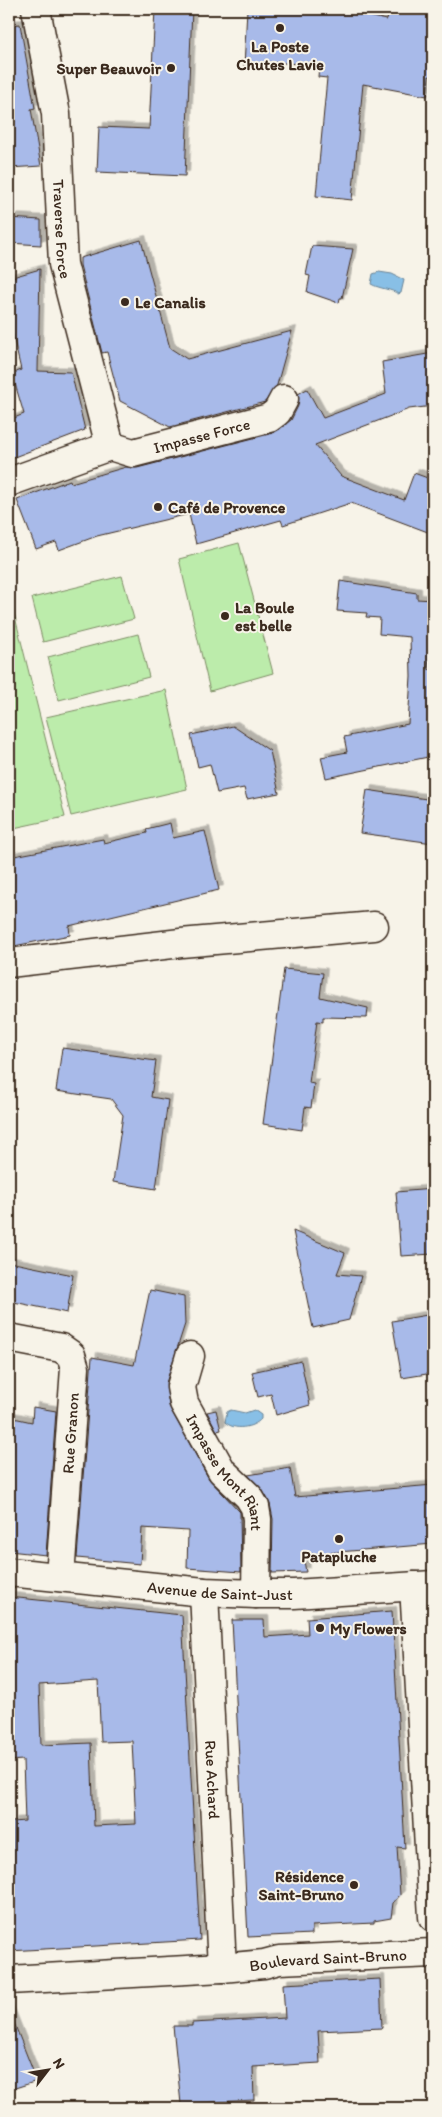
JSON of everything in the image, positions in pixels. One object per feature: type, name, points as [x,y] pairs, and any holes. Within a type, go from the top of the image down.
[{"type":"street","name":"Traverse Force","points":[[36,9],[56,114],[63,264],[110,446]]},
{"type":"street","name":"Impasse Force","points":[[110,446],[133,453],[269,418],[277,412],[284,399]]},
{"type":"street","points":[[9,482],[110,446]]},
{"type":"street","points":[[9,963],[181,944],[374,926]]},
{"type":"street","name":"Rue Granon","points":[[9,1338],[61,1348],[71,1355],[75,1368],[60,1577]]},
{"type":"street","name":"Impasse Mont Riant","points":[[190,1356],[181,1387],[184,1403],[222,1471],[249,1497],[255,1507],[257,1519],[256,1594]]},
{"type":"street","name":"Avenue de Saint-Just","points":[[9,1572],[204,1592],[256,1594],[294,1594],[424,1585]]},
{"type":"street","points":[[424,1585],[433,1917]]},
{"type":"street","name":"Rue Achard","points":[[204,1592],[222,1968]]},
{"type":"street","name":"Boulevard Saint-Bruno","points":[[9,1980],[222,1968],[264,1964],[278,1960],[433,1953]]},
{"type":"green space","name":"La Boule est belle","points":[[239,543],[273,673],[210,691],[179,559]]},
{"type":"green space","points":[[122,576],[134,619],[43,642],[32,598]]},
{"type":"green space","points":[[9,593],[65,817],[9,829]]},
{"type":"green space","points":[[138,634],[149,677],[59,700],[48,657]]},
{"type":"green space","points":[[166,690],[187,789],[71,816],[46,717]]},
{"type":"water","points":[[379,272],[392,274],[404,280],[401,293],[398,294],[371,284],[373,274]]},
{"type":"water","points":[[231,1410],[245,1413],[254,1410],[261,1415],[261,1419],[253,1425],[233,1427],[225,1422],[227,1412]]},
{"type":"building","name":"Super Beauvoir","points":[[155,9],[192,9],[185,176],[97,172],[99,127],[149,129]]},
{"type":"building","points":[[247,9],[335,9],[387,20],[390,9],[424,9],[433,12],[431,54],[433,54],[433,77],[429,76],[427,96],[363,84],[352,200],[316,196],[327,78],[318,77],[319,65],[266,62],[266,68],[244,67]]},
{"type":"building","points":[[20,24],[35,108],[31,109],[41,166],[9,168],[9,25]]},
{"type":"building","points":[[9,218],[41,220],[41,245],[9,243]]},
{"type":"building","name":"Le Canalis","points":[[141,240],[170,348],[187,359],[292,331],[277,385],[265,402],[170,427],[120,401],[107,352],[102,353],[80,265],[80,258]]},
{"type":"building","points":[[312,246],[353,249],[342,298],[340,298],[339,303],[307,292],[310,276],[306,275]]},
{"type":"building","points":[[40,269],[38,371],[71,372],[85,430],[9,459],[9,420],[24,414],[12,374],[21,370],[9,318],[9,278]]},
{"type":"building","points":[[433,353],[433,406],[409,409],[315,445],[341,476],[404,500],[414,473],[433,480],[433,534],[351,503],[283,525],[281,520],[196,544],[189,514],[97,536],[59,550],[56,542],[36,549],[17,500],[70,480],[71,483],[126,467],[137,468],[273,433],[291,420],[298,406],[298,394],[307,389],[323,418],[386,394],[382,362]]},
{"type":"building","points":[[340,581],[417,593],[417,599],[433,600],[428,669],[433,670],[433,756],[326,778],[321,757],[347,752],[344,737],[408,724],[411,676],[410,637],[379,634],[380,618],[366,617],[367,613],[337,611]]},
{"type":"building","points":[[233,726],[270,751],[279,793],[247,799],[244,788],[217,793],[210,764],[198,767],[191,735]]},
{"type":"building","points":[[367,790],[433,800],[433,843],[360,833]]},
{"type":"building","points":[[170,823],[173,838],[205,831],[219,890],[69,926],[70,935],[9,947],[9,857],[103,839],[104,843],[147,833],[146,829]]},
{"type":"building","points":[[284,969],[323,973],[320,997],[368,1008],[367,1018],[323,1017],[323,1022],[317,1021],[309,1083],[314,1084],[311,1108],[305,1107],[302,1130],[263,1124]]},
{"type":"building","points":[[62,1048],[156,1061],[151,1097],[168,1100],[156,1189],[113,1182],[123,1115],[111,1099],[56,1091]]},
{"type":"building","points":[[433,1189],[433,1254],[401,1256],[396,1192]]},
{"type":"building","points":[[293,1231],[345,1253],[337,1274],[361,1276],[349,1320],[313,1328]]},
{"type":"building","points":[[9,1262],[73,1275],[67,1313],[9,1301]]},
{"type":"building","points":[[150,1290],[184,1297],[185,1324],[166,1383],[169,1406],[209,1479],[240,1512],[241,1572],[187,1568],[188,1531],[142,1528],[140,1564],[77,1558],[92,1357],[134,1365]]},
{"type":"building","points":[[433,1314],[433,1373],[402,1378],[392,1321]]},
{"type":"building","points":[[301,1361],[310,1405],[276,1415],[271,1394],[258,1397],[252,1372]]},
{"type":"building","points":[[33,1407],[56,1411],[46,1555],[9,1551],[9,1417],[32,1422]]},
{"type":"building","points":[[216,1410],[221,1430],[217,1431],[207,1412]]},
{"type":"building","points":[[290,1468],[295,1497],[433,1485],[433,1544],[303,1555],[306,1572],[272,1573],[273,1519],[270,1504],[262,1489],[248,1475]]},
{"type":"building","points":[[9,1597],[182,1615],[200,1940],[9,1951],[9,1890],[14,1889],[12,1822],[25,1821],[23,1760],[9,1761]],"holes":[[[98,1681],[101,1742],[132,1741],[136,1824],[94,1826],[91,1743],[41,1745],[39,1685]]]},
{"type":"building","points":[[392,1611],[405,1848],[397,1847],[400,1895],[393,1903],[391,1918],[374,1921],[374,1923],[312,1926],[312,1934],[248,1937],[232,1620],[264,1620],[265,1637],[308,1634],[307,1618]]},
{"type":"building","points":[[380,1979],[382,2028],[318,2031],[320,2063],[253,2067],[254,2100],[181,2104],[173,2026],[192,2026],[192,2023],[285,2018],[283,1984]]},
{"type":"building","points":[[9,2010],[37,2081],[9,2090]]},
{"type":"place","name":"La Poste Chutes Lavie","points":[[280,28]]},
{"type":"place","name":"Super Beauvoir","points":[[171,68]]},
{"type":"place","name":"Le Canalis","points":[[125,302]]},
{"type":"place","name":"Café de Provence","points":[[158,507]]},
{"type":"place","name":"La Boule est belle","points":[[225,616]]},
{"type":"place","name":"Patapluche","points":[[339,1539]]},
{"type":"place","name":"My Flowers","points":[[320,1628]]},
{"type":"place","name":"Résidence Saint-Bruno","points":[[354,1885]]}]
